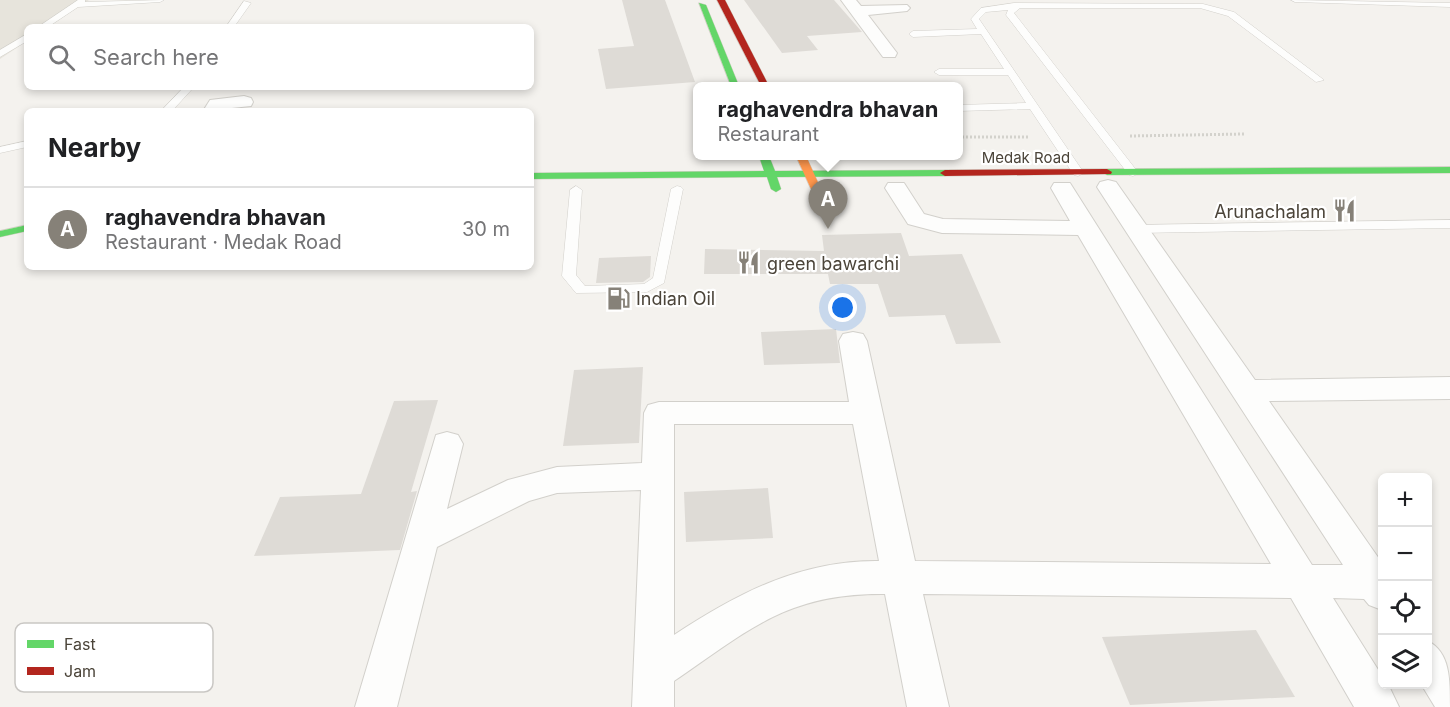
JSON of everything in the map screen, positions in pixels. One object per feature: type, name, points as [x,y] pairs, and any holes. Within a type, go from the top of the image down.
[{"type":"main road","points":[[700,0],[733,82]]},
{"type":"main road","points":[[721,0],[762,82]]},
{"type":"main road","points":[[766,160],[780,189],[822,189],[803,160]]},
{"type":"main road","name":"Medak Road","points":[[534,176],[810,173],[1066,184],[1450,170]]},
{"type":"main road","name":"Medak Road","points":[[1112,182],[1141,187]]},
{"type":"main road","points":[[1426,184],[1450,184]]},
{"type":"main road","points":[[534,190],[571,190]]},
{"type":"main road","points":[[0,220],[24,215]]},
{"type":"main road","points":[[0,234],[24,229]]},
{"type":"street","points":[[852,5],[902,8]]},
{"type":"street","points":[[852,5],[889,52]]},
{"type":"street","points":[[215,108],[217,104],[244,102]]},
{"type":"street","points":[[1112,182],[1135,229],[1378,587]]},
{"type":"street","points":[[1066,184],[1086,228],[1378,707]]},
{"type":"street","points":[[896,188],[916,219],[942,226],[1086,228]]},
{"type":"street","points":[[1116,277],[1167,277]]},
{"type":"street","points":[[853,341],[865,413],[902,577],[928,707]]},
{"type":"street","points":[[1245,391],[1450,388]]},
{"type":"street","points":[[653,689],[659,413],[865,413]]},
{"type":"street","points":[[375,707],[447,444]]},
{"type":"street","points":[[422,538],[520,490],[538,484],[557,480],[658,476]]},
{"type":"street","points":[[653,689],[754,607],[787,591],[818,582],[864,577],[902,577],[1302,582],[1378,588]]},
{"type":"street","points":[[1432,666],[1450,693]]},
{"type":"lane","points":[[47,24],[79,3],[160,0]]},
{"type":"lane","points":[[1295,0],[1450,5]]},
{"type":"lane","points":[[232,24],[247,3]]},
{"type":"lane","points":[[1013,4],[1009,13],[1112,182]]},
{"type":"lane","points":[[1066,184],[1034,106],[975,19],[984,10],[1013,4],[1189,6],[1216,9],[1232,14],[1319,80]]},
{"type":"lane","points":[[913,34],[983,31]]},
{"type":"lane","points":[[0,54],[24,39]]},
{"type":"lane","points":[[939,72],[1011,72]]},
{"type":"lane","points":[[169,108],[186,90]]},
{"type":"lane","points":[[963,108],[1034,106]]},
{"type":"lane","points":[[0,150],[24,145]]},
{"type":"lane","points":[[571,190],[569,276],[581,291],[647,288],[659,280],[676,190]]},
{"type":"lane","points":[[1135,229],[1450,224]]},
{"type":"shaded area","points":[[0,0],[89,0],[53,24],[24,24],[24,43],[0,59]]},
{"type":"building","points":[[622,0],[665,0],[695,82],[606,89],[598,49],[634,46]]},
{"type":"building","points":[[744,0],[834,0],[862,32],[807,36],[818,50],[782,53]]},
{"type":"building","points":[[901,233],[909,256],[962,254],[1001,343],[956,344],[945,315],[889,317],[878,284],[830,284],[828,274],[704,274],[705,249],[824,251],[822,235]]},
{"type":"building","points":[[651,256],[650,277],[643,282],[596,283],[599,258]]},
{"type":"building","points":[[836,329],[840,363],[764,365],[761,332]]},
{"type":"building","points":[[643,367],[639,443],[563,446],[574,370]]},
{"type":"building","points":[[438,400],[411,492],[417,491],[400,550],[254,556],[280,497],[361,494],[394,401]]},
{"type":"building","points":[[768,488],[773,538],[686,542],[684,492]]},
{"type":"building","points":[[1256,630],[1295,697],[1130,705],[1102,637]]},
{"type":"traffic: fast","points":[[702,5],[733,82]]},
{"type":"traffic: fast","points":[[765,160],[776,189]]},
{"type":"traffic: fast","points":[[1107,172],[1450,170]]},
{"type":"traffic: fast","points":[[534,176],[945,173]]},
{"type":"traffic: fast","points":[[0,234],[24,229]]},
{"type":"traffic: slow","points":[[803,160],[816,189]]},
{"type":"traffic: jam","points":[[721,0],[763,82]]},
{"type":"traffic: jam","points":[[945,173],[1107,172]]},
{"type":"place","name":"Arunachalam","points":[[1344,211]]},
{"type":"place","name":"raghavendra bhavan","points":[[828,229]]},
{"type":"place","name":"green bawarchi","points":[[749,263]]},
{"type":"place","name":"Indian Oil","points":[[618,298]]}]
